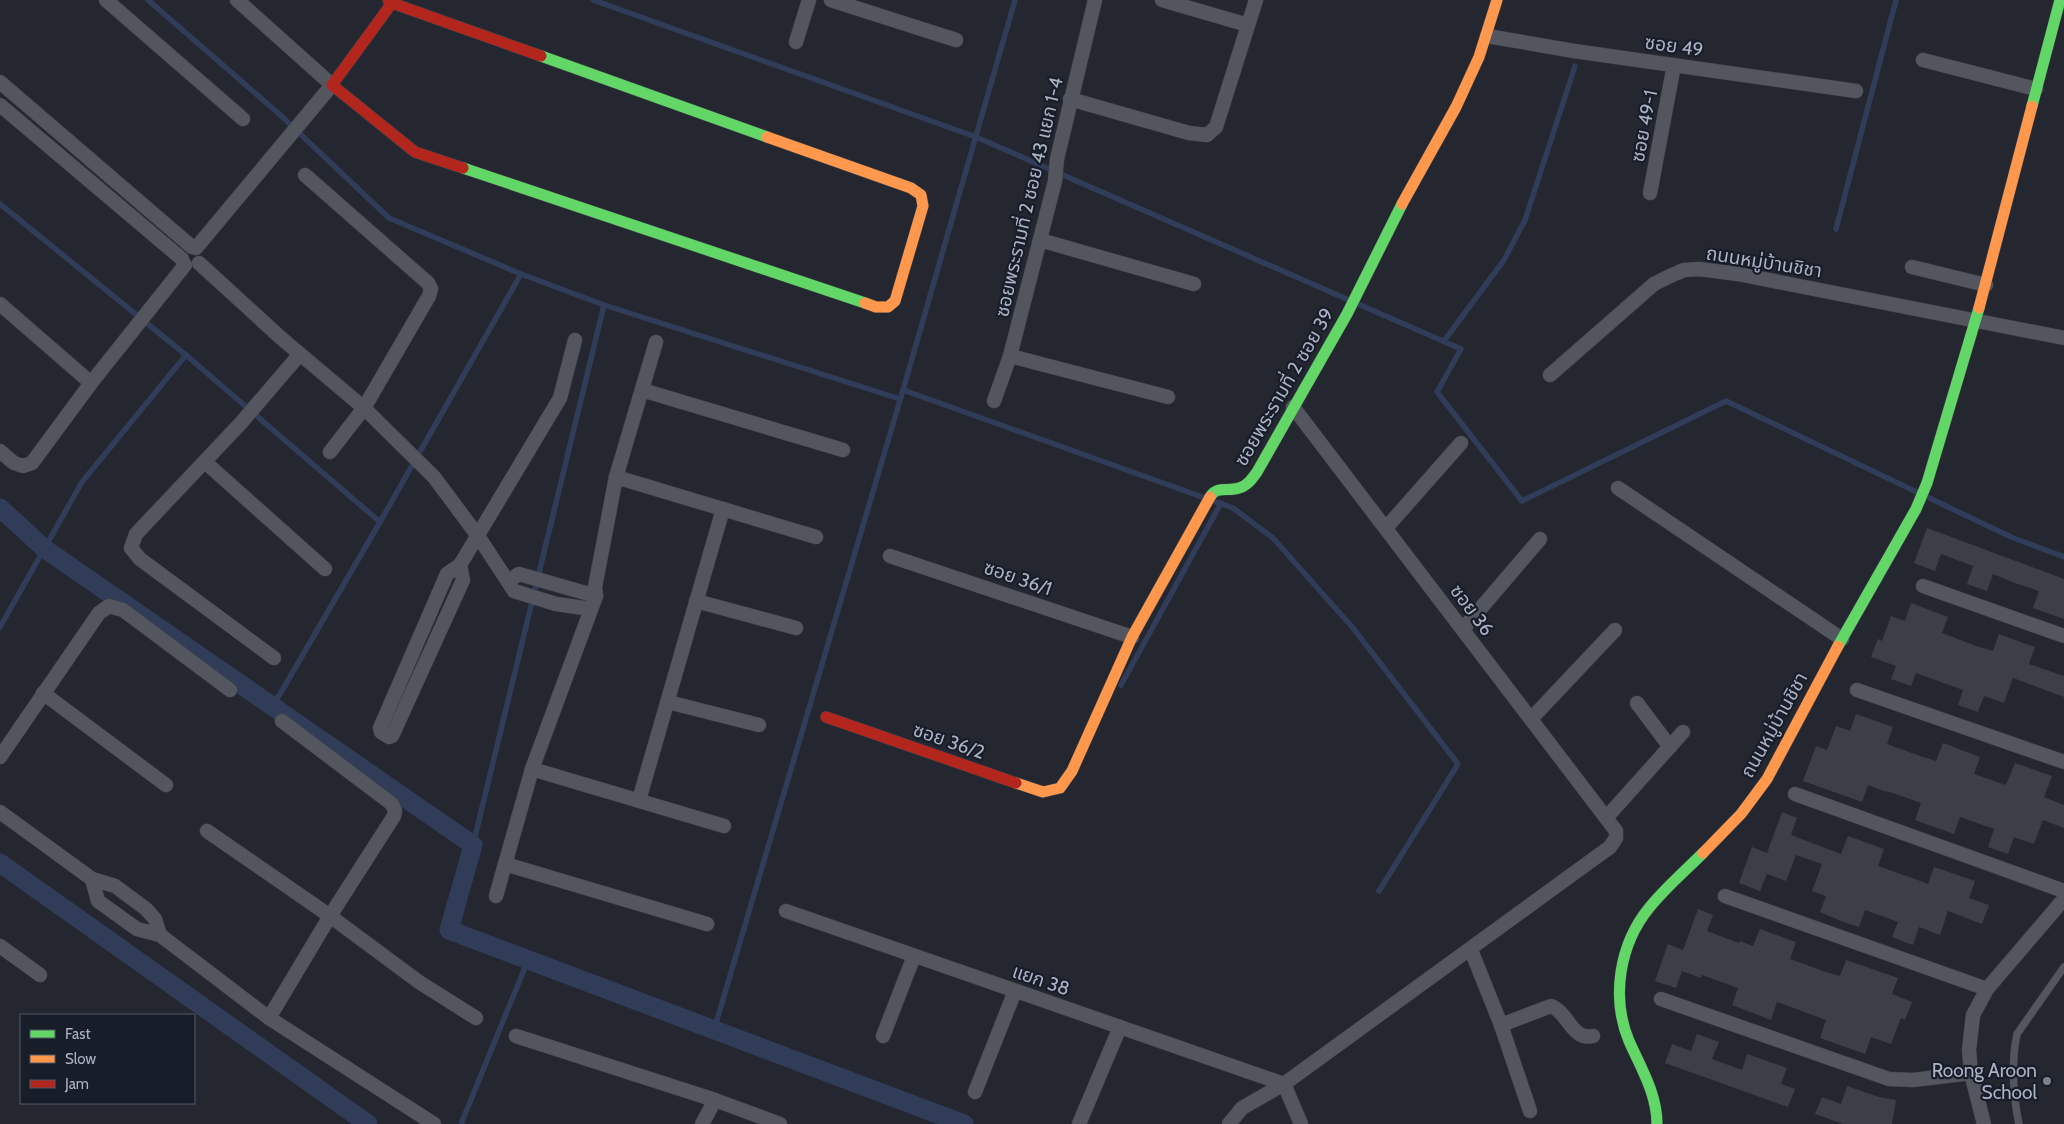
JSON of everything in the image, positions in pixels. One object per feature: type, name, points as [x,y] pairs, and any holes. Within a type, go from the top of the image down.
[{"type":"street","points":[[106,0],[243,119]]},
{"type":"street","points":[[194,247],[284,144],[332,85],[390,1],[911,188],[920,194],[923,206],[895,302],[888,307],[876,307],[415,152],[332,85],[237,0]]},
{"type":"street","points":[[796,42],[809,0]]},
{"type":"street","points":[[831,0],[956,40]]},
{"type":"street","name":"ซอยพระรามที่ 2 ซอย 43 แยก 1-4","points":[[994,401],[1010,356],[1055,181],[1057,159],[1070,99],[1095,0]]},
{"type":"street","points":[[1162,0],[1248,24]]},
{"type":"street","points":[[1070,99],[1189,133],[1207,135],[1216,127],[1256,0]]},
{"type":"street","name":"ซอยพระรามที่ 2 ซอย 39","points":[[1060,788],[1072,771],[1132,637],[1212,493],[1221,488],[1241,488],[1250,482],[1347,314],[1410,188],[1456,107],[1486,36],[1497,0]]},
{"type":"street","name":"ถนนหมู่บ้านชิชา","points":[[1657,1124],[1658,1112],[1653,1095],[1626,1034],[1620,1013],[1618,992],[1621,968],[1626,950],[1637,925],[1649,908],[1741,814],[1767,780],[1842,640],[1916,510],[1927,483],[1986,285],[2060,0]]},
{"type":"street","name":"ซอย 49","points":[[1486,36],[1856,91]]},
{"type":"street","points":[[1923,60],[2036,89]]},
{"type":"street","name":"ซอย 49-1","points":[[1650,193],[1674,65]]},
{"type":"street","points":[[0,82],[194,247],[201,257],[189,262],[150,308],[91,383],[32,463],[23,466],[14,463],[0,451]]},
{"type":"street","points":[[0,105],[364,408],[434,477],[514,582],[540,600],[594,603]]},
{"type":"street","points":[[78,171],[89,157]]},
{"type":"street","points":[[305,175],[428,283],[431,288],[429,296],[364,408],[330,452]]},
{"type":"street","points":[[1040,240],[1194,284]]},
{"type":"street","points":[[1912,267],[1986,285]]},
{"type":"street","name":"ถนนหมู่บ้านชิชา","points":[[1550,375],[1654,284],[1684,270],[1699,269],[1738,274],[2064,338]]},
{"type":"street","points":[[0,304],[91,383]]},
{"type":"street","points":[[460,565],[463,580],[392,736],[389,737],[381,732],[380,728],[447,574],[460,565],[560,398],[575,340]]},
{"type":"street","points":[[496,896],[532,769],[594,603],[595,587],[616,477],[656,342]]},
{"type":"street","points":[[274,658],[140,559],[131,548],[136,534],[240,424],[300,354]]},
{"type":"street","points":[[1010,356],[1168,397]]},
{"type":"street","points":[[642,390],[843,450]]},
{"type":"street","name":"ซอย 36","points":[[1293,406],[1616,831],[1616,838],[1610,848],[1471,950]]},
{"type":"street","points":[[1386,528],[1461,443]]},
{"type":"street","points":[[205,462],[325,569]]},
{"type":"street","points":[[616,477],[816,537]]},
{"type":"street","points":[[1618,488],[1842,640]]},
{"type":"street","points":[[639,800],[723,509]]},
{"type":"street","points":[[1463,629],[1540,539]]},
{"type":"street","name":"ซอย 36/1","points":[[890,556],[1132,637]]},
{"type":"street","points":[[514,582],[542,582],[594,603]]},
{"type":"street","points":[[1923,586],[2064,636]]},
{"type":"street","points":[[696,601],[796,628]]},
{"type":"street","points":[[0,757],[98,613],[109,606],[123,610],[230,690]]},
{"type":"street","points":[[1531,719],[1614,630]]},
{"type":"street","points":[[1857,690],[2064,762]]},
{"type":"street","points":[[43,693],[166,785]]},
{"type":"street","points":[[668,702],[759,725]]},
{"type":"street","points":[[1637,704],[1670,747]]},
{"type":"street","name":"ซอย 36/2","points":[[826,717],[1043,792],[1060,788]]},
{"type":"street","points":[[269,1018],[330,916],[394,816],[395,811],[392,804],[282,721]]},
{"type":"street","points":[[1606,818],[1683,732]]},
{"type":"street","points":[[532,769],[724,826]]},
{"type":"street","points":[[1795,794],[2064,891]]},
{"type":"street","points":[[0,812],[92,879],[115,886],[146,909],[155,919],[160,935]]},
{"type":"street","points":[[207,831],[330,916],[419,982],[476,1018]]},
{"type":"street","points":[[505,864],[707,924]]},
{"type":"street","points":[[92,879],[98,902],[137,929],[160,935],[269,1018],[430,1121]]},
{"type":"street","points":[[1724,896],[1987,989]]},
{"type":"street","points":[[1984,1124],[1971,1073],[1969,1050],[1970,1032],[1974,1015],[1987,989],[2064,899]]},
{"type":"street","name":"แยก 38","points":[[786,911],[1284,1084]]},
{"type":"street","points":[[0,946],[40,975]]},
{"type":"street","points":[[1229,1124],[1242,1108],[1284,1084],[1471,950],[1500,1025],[1530,1112]]},
{"type":"street","points":[[882,1036],[914,956]]},
{"type":"street","points":[[976,1092],[1015,991]]},
{"type":"street","points":[[1661,999],[1889,1079],[1913,1080],[1971,1073]]},
{"type":"street","points":[[1500,1025],[1551,1006],[1559,1009],[1574,1031],[1582,1036],[1593,1036]]},
{"type":"street","points":[[1079,1124],[1120,1027]]},
{"type":"street","points":[[516,1036],[715,1100],[780,1124]]},
{"type":"street","points":[[1284,1084],[1301,1124]]},
{"type":"street","points":[[702,1124],[715,1100]]},
{"type":"lane","points":[[2019,1124],[2015,1087],[2014,1047],[2017,1034],[2064,968]]},
{"type":"building","points":[[1927,528],[2064,579],[2064,619],[2033,608],[2039,591],[1993,574],[1987,591],[1967,584],[1973,566],[1941,554],[1935,571],[1914,563]]},
{"type":"building","points":[[1911,603],[1948,617],[1942,633],[1979,647],[1993,651],[1999,634],[2035,647],[2029,664],[2064,676],[2064,697],[2013,678],[2004,703],[1984,696],[1978,712],[1958,705],[1963,690],[1916,673],[1911,686],[1891,679],[1896,666],[1871,657],[1878,639],[1882,641],[1891,616],[1905,621]]},
{"type":"building","points":[[1856,714],[1893,727],[1887,744],[1923,757],[1936,761],[1943,743],[1980,757],[1974,774],[2006,785],[2015,763],[2052,776],[2044,797],[2064,805],[2064,828],[2043,820],[2034,844],[2014,837],[2008,854],[1988,847],[1994,829],[1960,817],[1954,834],[1915,820],[1921,803],[1868,785],[1862,802],[1803,781],[1816,746],[1827,750],[1836,726],[1850,731]]},
{"type":"building","points":[[1782,812],[1797,818],[1791,835],[1841,854],[1848,836],[1884,849],[1878,866],[1928,884],[1934,867],[1975,881],[1969,898],[1989,905],[1982,924],[1948,911],[1940,935],[1919,927],[1913,945],[1892,937],[1898,922],[1865,910],[1859,927],[1841,921],[1820,912],[1826,896],[1812,891],[1822,864],[1796,855],[1786,881],[1767,874],[1760,891],[1739,883],[1752,847],[1767,853]]},
{"type":"building","points":[[1698,909],[1713,915],[1707,931],[1739,943],[1740,941],[1753,946],[1760,929],[1796,942],[1790,959],[1826,972],[1840,976],[1846,960],[1898,978],[1892,994],[1912,1002],[1905,1020],[1901,1018],[1891,1044],[1871,1037],[1865,1054],[1820,1038],[1826,1020],[1777,1002],[1771,1020],[1732,1005],[1738,988],[1702,975],[1701,978],[1682,971],[1676,988],[1655,981],[1668,944],[1683,950]]},
{"type":"building","points":[[1697,1034],[1719,1042],[1712,1059],[1742,1070],[1747,1054],[1787,1068],[1781,1084],[1795,1089],[1788,1107],[1665,1063],[1672,1044],[1691,1051]]},
{"type":"building","points":[[1847,1086],[1879,1097],[1896,1100],[1892,1124],[1843,1124],[1815,1114],[1822,1097],[1841,1104]]},
{"type":"waterway","points":[[148,0],[278,113],[389,218],[521,274],[604,305],[900,399]]},
{"type":"waterway","points":[[593,0],[976,137],[1461,349],[1437,392],[1522,501],[1726,401],[2011,537],[2064,557]]},
{"type":"waterway","points":[[714,1030],[903,390],[1015,0]]},
{"type":"waterway","points":[[1836,229],[1896,0]]},
{"type":"waterway","points":[[1444,341],[1504,260],[1525,220],[1575,66]]},
{"type":"waterway","points":[[0,204],[186,355]]},
{"type":"waterway","points":[[273,706],[521,274]]},
{"type":"waterway","points":[[473,845],[604,305]]},
{"type":"waterway","points":[[0,627],[82,482],[186,355],[380,522]]},
{"type":"waterway","points":[[903,390],[1233,508],[1273,538],[1353,628],[1458,764],[1379,891]]},
{"type":"waterway","points":[[1121,685],[1221,503]]},
{"type":"waterway","points":[[0,508],[45,549],[473,845],[449,930],[964,1124]]},
{"type":"waterway","points":[[0,863],[368,1124]]},
{"type":"waterway","points":[[461,1124],[528,960]]},
{"type":"traffic: fast","points":[[2032,106],[2060,0]]},
{"type":"traffic: fast","points":[[541,56],[767,137]]},
{"type":"traffic: fast","points":[[463,168],[865,303]]},
{"type":"traffic: fast","points":[[1210,497],[1219,490],[1235,489],[1244,486],[1257,472],[1347,314],[1402,204]]},
{"type":"traffic: fast","points":[[1838,646],[1916,509],[1927,483],[1979,308]]},
{"type":"traffic: fast","points":[[1657,1124],[1651,1092],[1623,1024],[1620,1007],[1621,972],[1631,938],[1649,908],[1703,853]]},
{"type":"traffic: slow","points":[[1402,204],[1456,107],[1479,57],[1497,0]]},
{"type":"traffic: slow","points":[[1979,308],[2032,106]]},
{"type":"traffic: slow","points":[[767,137],[911,188],[921,195],[923,206],[895,301],[888,307],[876,307],[865,303]]},
{"type":"traffic: slow","points":[[1016,783],[1043,792],[1060,788],[1072,771],[1132,637],[1210,497]]},
{"type":"traffic: slow","points":[[1703,853],[1741,814],[1767,779],[1838,646]]},
{"type":"traffic: jam","points":[[388,0],[392,3],[332,85],[415,152],[463,168]]},
{"type":"traffic: jam","points":[[392,3],[541,56]]},
{"type":"traffic: jam","points":[[826,717],[1016,783]]},
{"type":"place","name":"Roong Aroon School","points":[[2047,1081]]}]
